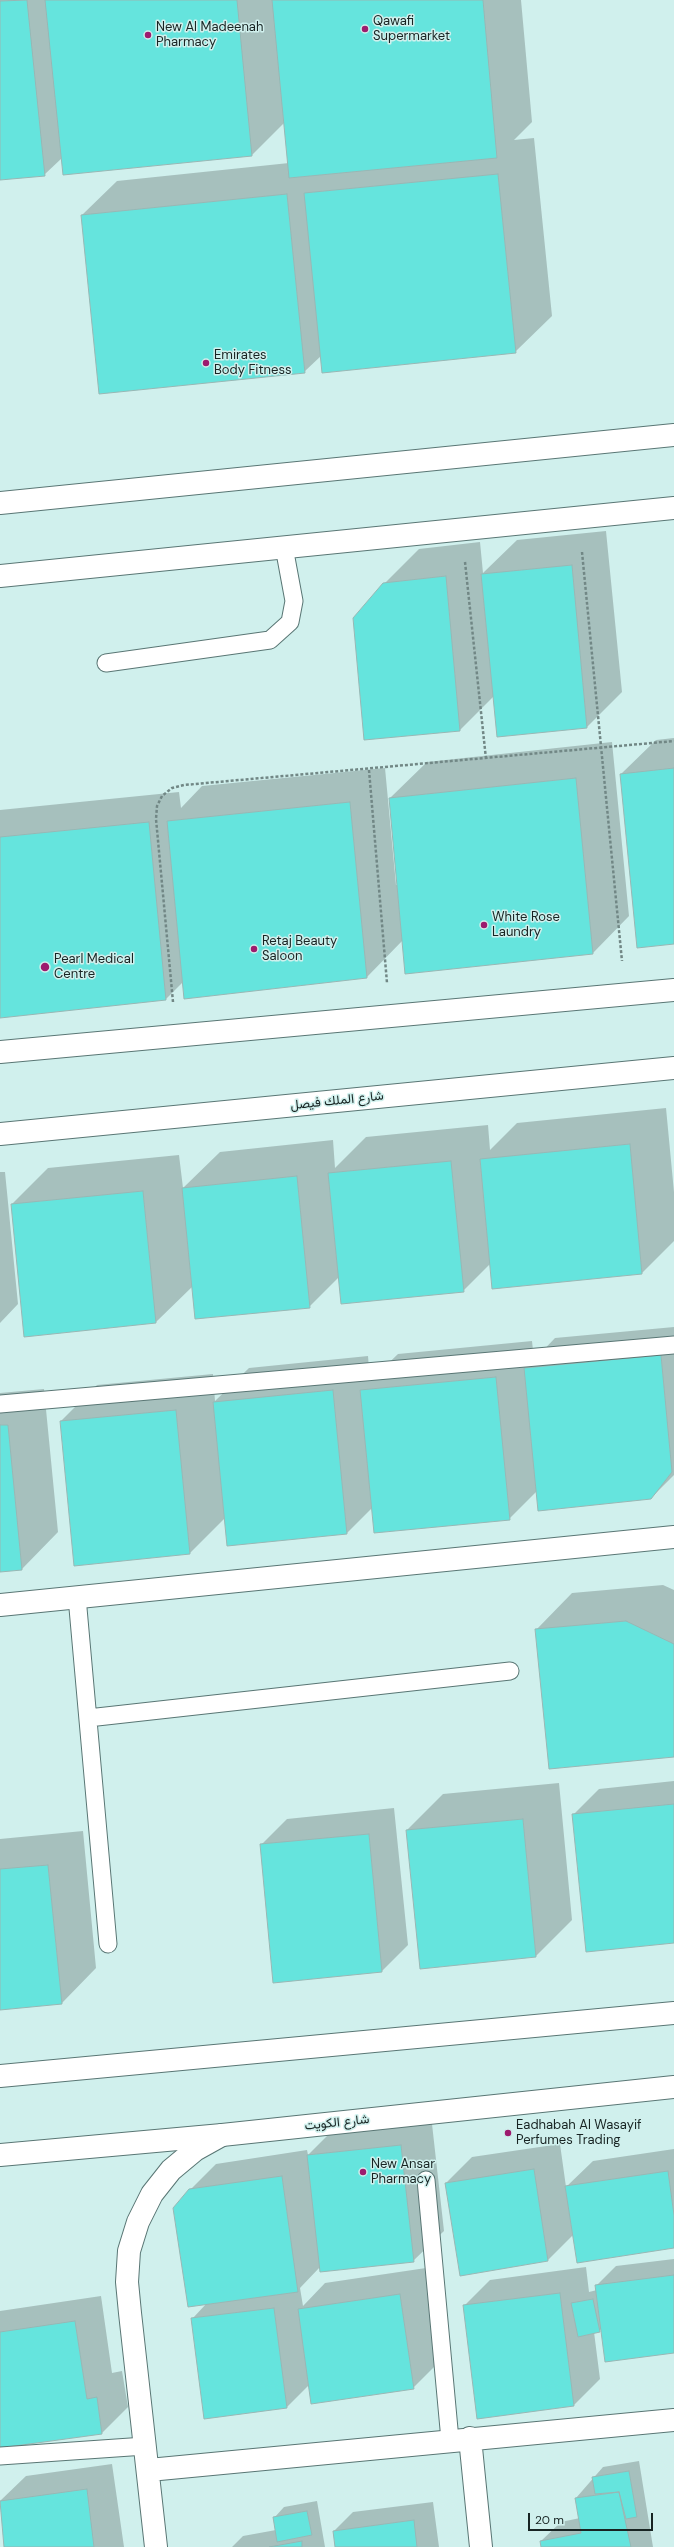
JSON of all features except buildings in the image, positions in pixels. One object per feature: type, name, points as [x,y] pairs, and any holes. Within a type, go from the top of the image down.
[{"type":"street","points":[[0,503],[674,435]]},
{"type":"street","points":[[0,576],[674,508]]},
{"type":"street","points":[[0,1052],[674,990]]},
{"type":"street","name":"شارع الملك فيصل","points":[[0,1134],[674,1068]]},
{"type":"street","points":[[0,1605],[674,1538]]},
{"type":"street","points":[[0,2076],[673,2012]]},
{"type":"street","name":"شارع الكويت","points":[[0,2154],[222,2135],[674,2087]]},
{"type":"street","points":[[156,2547],[128,2290],[129,2251],[138,2222],[152,2194],[166,2176],[195,2150],[222,2135]]},
{"type":"street","points":[[148,2470],[460,2439],[674,2420]]},
{"type":"street","points":[[460,2439],[482,2547]]},
{"type":"lane","points":[[106,663],[270,640],[290,622],[294,601],[284,548]]},
{"type":"lane","points":[[0,1404],[674,1345]]},
{"type":"lane","points":[[77,1597],[108,1944]]},
{"type":"lane","points":[[88,1718],[510,1670]]},
{"type":"lane","points":[[426,2180],[460,2439]]},
{"type":"lane","points":[[0,2456],[145,2446]]},
{"type":"path","points":[[579,518],[626,995]]},
{"type":"path","points":[[462,530],[486,759]]},
{"type":"path","points":[[176,1035],[156,819],[157,806],[162,796],[172,788],[184,785],[369,770],[674,741]]},
{"type":"path","points":[[369,770],[390,1016]]},
{"type":"place","name":"Qawafi Supermarket","points":[[365,29]]},
{"type":"place","name":"New Al Madeenah Pharmacy","points":[[148,35]]},
{"type":"place","name":"Emirates Body Fitness","points":[[206,363]]},
{"type":"place","name":"White Rose Laundry","points":[[484,925]]},
{"type":"place","name":"Retaj Beauty Saloon","points":[[254,949]]},
{"type":"place","name":"Pearl Medical Centre","points":[[45,967]]},
{"type":"place","name":"Eadhabah Al Wasayif Perfumes Trading","points":[[508,2133]]},
{"type":"place","name":"New Ansar Pharmacy","points":[[363,2172]]}]
